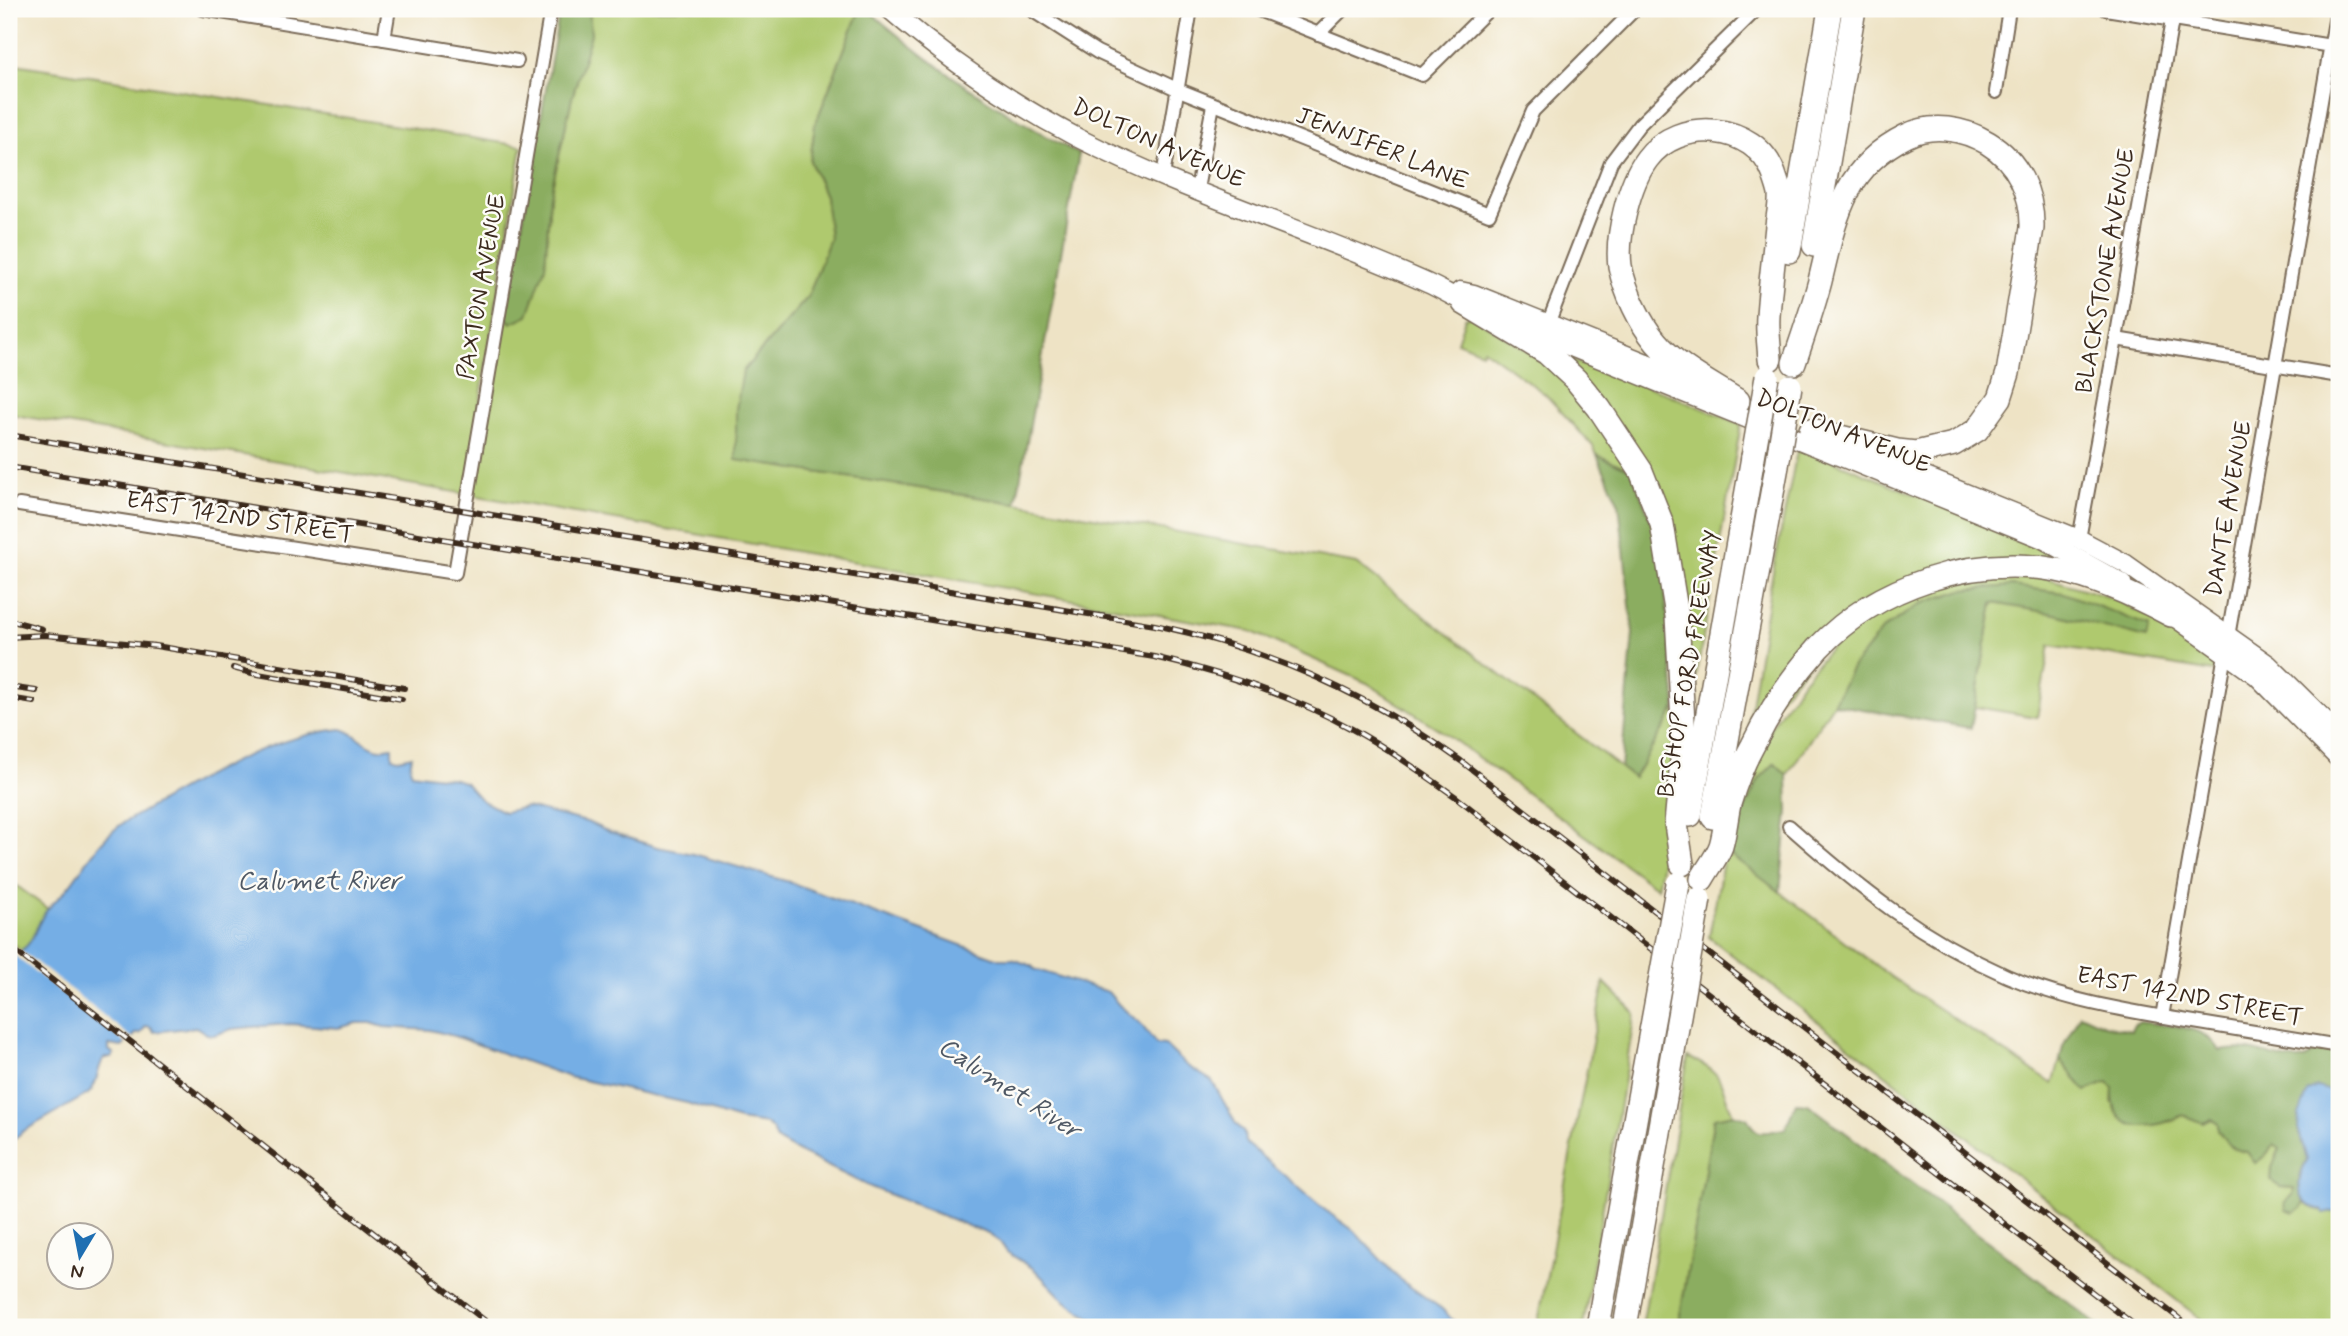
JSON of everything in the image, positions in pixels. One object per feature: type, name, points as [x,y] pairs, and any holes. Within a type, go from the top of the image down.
[{"type":"highway","name":"BISHOP FORD FREEWAY","points":[[1598,1327],[1680,874],[1830,9]]},
{"type":"highway","name":"BISHOP FORD FREEWAY","points":[[1625,1327],[1700,889],[1777,466],[1854,9]]},
{"type":"highway","points":[[1794,363],[1836,216],[1851,185],[1869,160],[1891,144],[1916,132],[1937,127],[1980,138],[1999,149],[2020,173],[2028,194],[2032,221],[2008,373],[2000,398],[1988,418],[1977,430],[1954,444],[1916,453],[1897,451],[1811,430]]},
{"type":"highway","points":[[1738,401],[1680,365],[1656,342],[1633,305],[1620,265],[1621,230],[1630,194],[1646,159],[1664,143],[1684,134],[1710,130],[1734,134],[1758,149],[1773,170],[1780,195],[1768,319],[1768,368]]},
{"type":"highway","points":[[1464,303],[1547,353],[1576,380],[1600,408],[1641,471],[1662,524],[1677,616],[1684,740],[1676,824],[1680,874]]},
{"type":"highway","points":[[1700,889],[1720,848],[1737,780],[1768,717],[1793,678],[1820,646],[1875,603],[1914,584],[1945,575],[1980,568],[2025,567],[2058,570],[2088,579],[2133,595],[2171,615]]},
{"type":"street","points":[[203,9],[517,61]]},
{"type":"street","points":[[384,39],[389,9]]},
{"type":"street","name":"PAXTON AVENUE","points":[[455,573],[551,9]]},
{"type":"street","name":"DOLTON AVENUE","points":[[889,9],[948,58],[1010,99],[1079,138],[1163,176],[1429,284],[1464,303],[1546,330],[1738,401],[2078,539],[2156,583],[2227,645]]},
{"type":"street","name":"JENNIFER LANE","points":[[1030,9],[1097,52],[1179,90],[1489,214],[1533,111],[1635,9]]},
{"type":"street","points":[[1163,176],[1191,9]]},
{"type":"street","points":[[1256,9],[1422,75],[1489,9]]},
{"type":"street","points":[[1318,34],[1343,9]]},
{"type":"street","points":[[1546,330],[1611,162],[1639,125],[1757,9]]},
{"type":"street","points":[[1996,92],[2009,9]]},
{"type":"street","points":[[2106,9],[2173,14],[2331,46]]},
{"type":"street","name":"DANTE AVENUE","points":[[2162,1017],[2337,9]]},
{"type":"street","name":"BLACKSTONE AVENUE","points":[[2078,539],[2173,14]]},
{"type":"street","points":[[1197,189],[1213,104]]},
{"type":"street","name":"DOLTON AVENUE","points":[[1429,284],[1474,294],[1546,330],[2043,539],[2108,574],[2171,615],[2227,645]]},
{"type":"street","points":[[2116,339],[2339,376]]},
{"type":"street","name":"EAST 142ND STREET","points":[[19,505],[455,573]]},
{"type":"street","points":[[2227,645],[2268,664],[2339,734]]},
{"type":"street","points":[[2227,645],[2339,759]]},
{"type":"street","name":"EAST 142ND STREET","points":[[1789,827],[1868,894],[1935,939],[1971,959],[2053,993],[2122,1010],[2339,1046]]},
{"type":"green space","points":[[560,9],[589,9],[591,34],[572,98],[550,196],[545,267],[528,315],[511,323],[506,317]]},
{"type":"green space","points":[[589,9],[860,9],[815,125],[810,161],[825,196],[830,238],[808,297],[743,371],[736,460],[1016,503],[1357,564],[1634,778],[1676,707],[1669,825],[1657,888],[1446,734],[1367,683],[1250,631],[9,414],[9,63],[522,146],[477,420],[488,422],[506,317],[511,323],[545,267],[550,196],[572,98],[591,34]]},
{"type":"green space","points":[[860,9],[867,9],[969,88],[1079,154],[1016,503],[736,460],[736,409],[743,371],[808,297],[830,238],[825,196],[810,161],[815,125]]},
{"type":"green space","points":[[1471,315],[1538,357],[1586,403],[1631,470],[1597,455],[1593,446],[1545,394],[1483,349],[1481,352],[1457,342],[1465,318]]},
{"type":"green space","points":[[1570,360],[1658,390],[1741,424],[1695,683],[1691,682],[1675,550]]},
{"type":"green space","points":[[1798,446],[2039,546],[2087,569],[2015,559],[1864,601],[1754,727],[1748,724],[1771,582]]},
{"type":"green space","points":[[1597,455],[1631,470],[1656,533],[1663,570],[1676,707],[1634,778],[1621,768],[1633,633],[1619,504]]},
{"type":"green space","points":[[2044,577],[2115,599],[2209,647],[2216,659],[2214,672],[2050,645],[2037,717],[1975,707],[1993,603],[2149,626],[2012,586],[1853,666],[1833,704],[1787,775],[1775,763],[1726,850],[1891,977],[2053,1084],[2060,1060],[2086,1091],[2108,1082],[2113,1088],[2112,1102],[2138,1126],[2173,1121],[2183,1115],[2203,1123],[2212,1119],[2218,1123],[2218,1131],[2227,1142],[2252,1157],[2270,1151],[2274,1143],[2280,1149],[2272,1167],[2280,1187],[2294,1188],[2293,1195],[2303,1204],[2326,1212],[2339,1211],[2339,1327],[2211,1327],[1709,937],[1725,851],[1751,768],[1770,728],[1804,679],[1839,638],[1877,608],[1966,578]]},
{"type":"green space","points":[[2012,586],[2064,593],[2149,626],[2146,638],[2055,614],[1993,603],[1971,728],[1833,704],[1853,666],[1883,629],[1920,604],[1962,590]]},
{"type":"green space","points":[[1775,763],[1787,775],[1788,811],[1780,892],[1725,851],[1759,779]]},
{"type":"green space","points":[[9,880],[48,909],[30,945],[22,951],[9,941]]},
{"type":"green space","points":[[1604,982],[1635,1013],[1583,1327],[1537,1327]]},
{"type":"green space","points":[[2080,1014],[2104,1025],[2131,1031],[2134,1025],[2140,1022],[2185,1028],[2206,1036],[2220,1051],[2246,1049],[2291,1060],[2312,1055],[2312,1048],[2339,1053],[2339,1093],[2298,1128],[2307,1160],[2299,1182],[2305,1203],[2301,1209],[2294,1213],[2286,1210],[2285,1202],[2293,1195],[2294,1188],[2280,1187],[2271,1181],[2272,1167],[2280,1149],[2274,1144],[2265,1156],[2255,1163],[2247,1152],[2227,1142],[2218,1131],[2218,1123],[2212,1119],[2203,1123],[2183,1115],[2158,1124],[2135,1125],[2118,1114],[2113,1088],[2108,1082],[2086,1091],[2060,1060],[2063,1046]]},
{"type":"green space","points":[[1688,1057],[1710,1069],[1720,1079],[1733,1114],[1714,1118],[1678,1327],[1642,1327]]},
{"type":"green space","points":[[1796,1103],[1808,1104],[2100,1327],[1678,1327],[1714,1118],[1733,1114],[1747,1118],[1758,1132],[1785,1129]]},
{"type":"water","name":"Calumet River","points":[[341,729],[375,748],[392,747],[392,757],[398,759],[412,756],[412,773],[466,783],[481,800],[504,812],[526,807],[587,822],[657,847],[694,854],[789,882],[999,959],[1012,959],[1033,966],[1034,969],[1108,992],[1140,1023],[1156,1044],[1165,1045],[1186,1065],[1212,1081],[1244,1133],[1245,1142],[1325,1210],[1353,1230],[1399,1279],[1442,1309],[1459,1327],[1104,1327],[1065,1301],[1034,1269],[1007,1252],[1000,1242],[988,1234],[866,1185],[797,1151],[777,1140],[773,1130],[766,1124],[739,1120],[687,1103],[569,1077],[430,1030],[384,1027],[371,1023],[338,1028],[290,1024],[232,1029],[214,1035],[196,1027],[154,1032],[151,1027],[146,1026],[122,1047],[109,1045],[109,1050],[114,1054],[111,1058],[104,1058],[88,1094],[22,1132],[9,1144],[9,958],[28,944],[47,910],[67,889],[102,842],[126,821],[203,777],[256,752],[312,734]]},
{"type":"water","points":[[2317,1087],[2339,1093],[2339,1118],[2332,1125],[2332,1134],[2339,1139],[2339,1211],[2324,1214],[2302,1197],[2299,1184],[2307,1160],[2298,1128],[2299,1115],[2308,1091]]},
{"type":"pier","points":[[19,949],[135,1040],[129,1046],[11,953]]},
{"type":"railway","points":[[9,435],[1155,625],[1197,635],[1277,661],[1316,677],[1390,715],[1461,761],[2190,1327]]},
{"type":"railway","points":[[9,467],[1154,657],[1205,670],[1280,695],[1366,737],[1456,797],[2137,1327]]},
{"type":"railway","points":[[9,620],[42,629]]},
{"type":"railway","points":[[9,637],[45,635],[156,646],[404,688]]},
{"type":"railway","points":[[233,668],[402,699]]},
{"type":"railway","points":[[9,687],[36,691]]},
{"type":"railway","points":[[9,698],[34,702]]},
{"type":"railway","points":[[9,946],[493,1327]]}]
